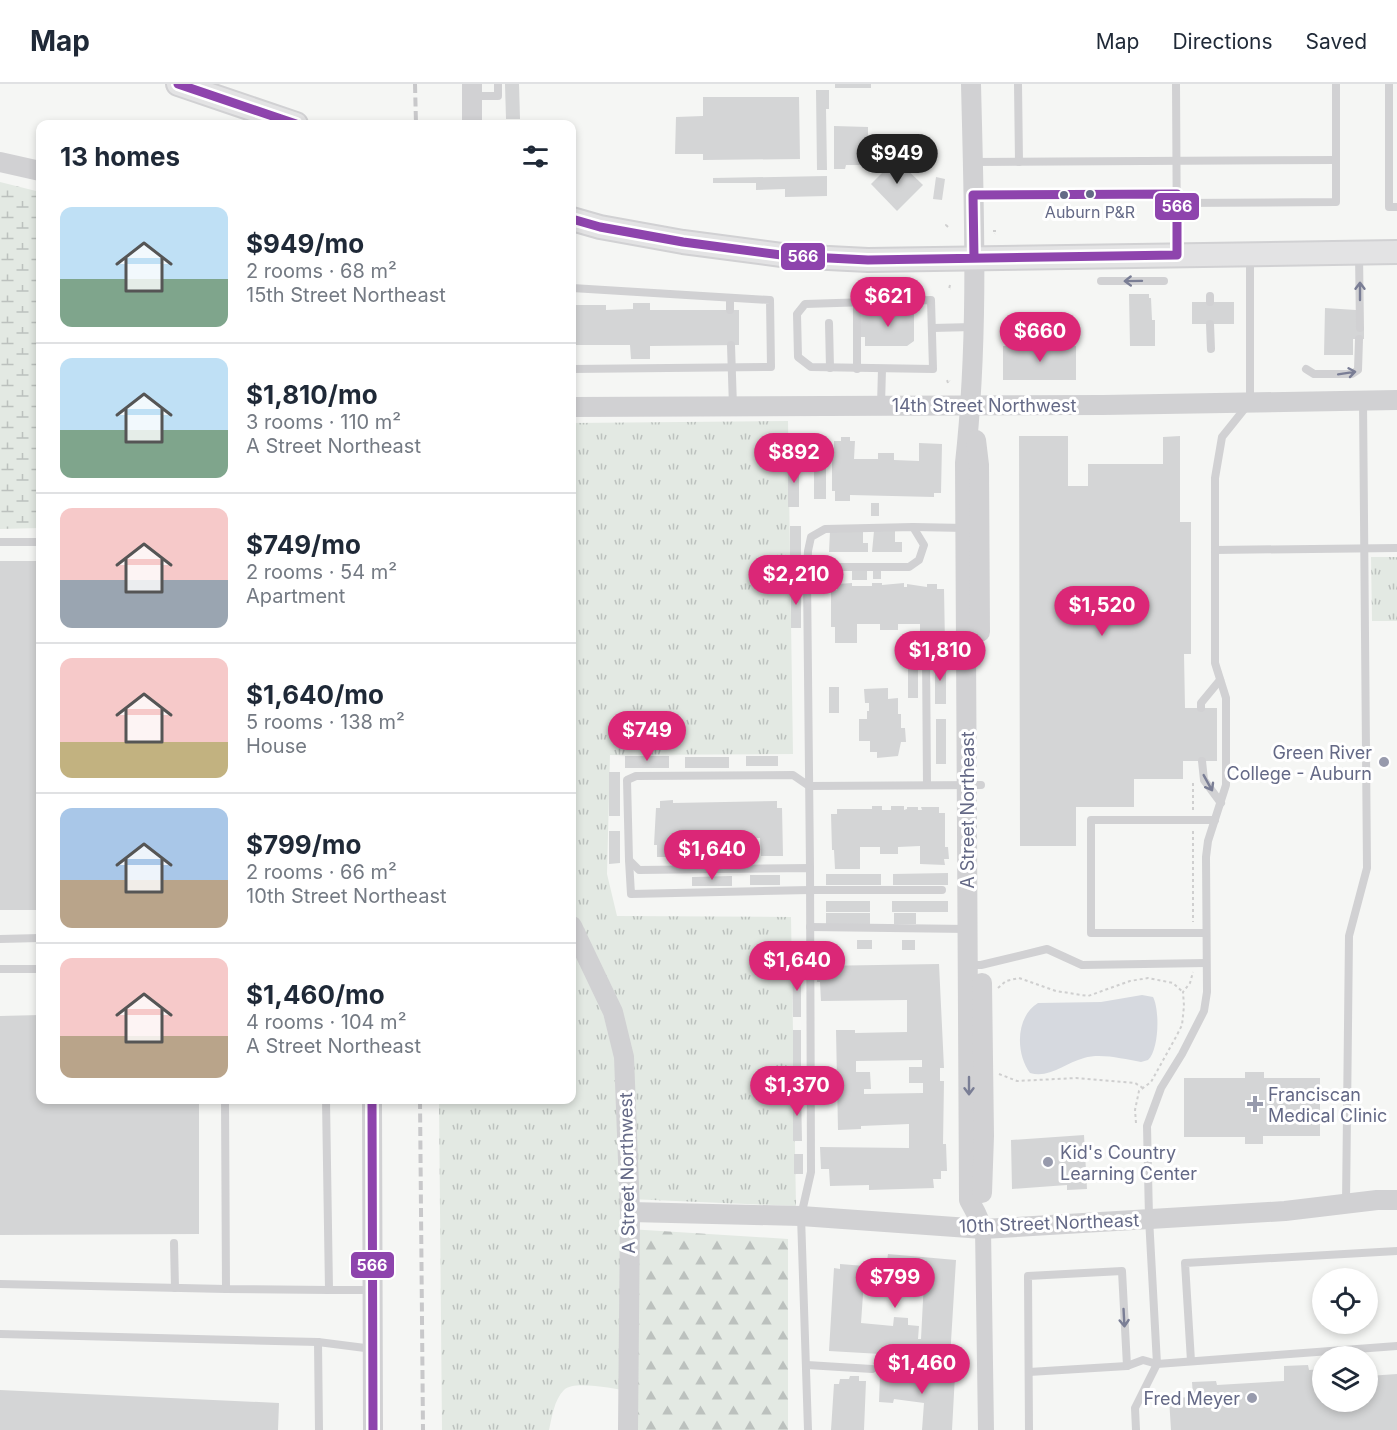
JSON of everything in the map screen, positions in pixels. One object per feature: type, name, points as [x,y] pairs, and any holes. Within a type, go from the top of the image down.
[{"type":"main road","points":[[178,84],[284,120]]},
{"type":"main road","points":[[576,220],[600,227],[683,242],[789,256],[868,260],[1397,252]]},
{"type":"street","name":"A Street Northeast","points":[[971,84],[973,327],[971,405],[965,463],[974,785],[968,929],[975,965]]},
{"type":"street","points":[[472,90],[472,120]]},
{"type":"street","points":[[0,162],[36,170]]},
{"type":"street","name":"14th Street Northwest","points":[[576,407],[1103,405],[1397,399]]},
{"type":"street","name":"A Street Northeast","points":[[971,405],[979,465],[974,785],[975,965],[984,1136],[980,1221],[986,1430]]},
{"type":"street","name":"A Street Northwest","points":[[576,934],[613,1012],[624,1057],[630,1212],[628,1430]]},
{"type":"street","points":[[372,1104],[373,1430]]},
{"type":"street","name":"10th Street Northeast","points":[[630,1212],[980,1221],[1149,1218],[1285,1211],[1397,1200]]},
{"type":"lane","points":[[472,90],[498,96],[498,84]]},
{"type":"lane","points":[[1018,84],[1019,162]]},
{"type":"lane","points":[[1176,84],[1177,255]]},
{"type":"lane","points":[[973,195],[1336,202],[1336,84]]},
{"type":"lane","points":[[1389,84],[1389,207],[1397,207]]},
{"type":"lane","points":[[973,162],[1336,160]]},
{"type":"lane","points":[[1359,253],[1360,328]]},
{"type":"lane","points":[[1136,1430],[1135,1408],[1157,1364],[1149,1218],[1147,1126],[1161,1088],[1204,1011],[1207,992],[1206,857],[1208,841],[1226,789],[1227,753],[1226,698],[1215,663],[1215,477],[1222,437],[1250,402],[1250,254]]},
{"type":"lane","points":[[1101,281],[1164,280]]},
{"type":"lane","points":[[576,288],[770,300],[771,367],[576,369]]},
{"type":"lane","points":[[730,298],[730,310]]},
{"type":"lane","points":[[932,300],[933,369],[811,367],[798,357],[797,314],[805,304],[857,302],[932,300]]},
{"type":"lane","points":[[857,302],[857,369]]},
{"type":"lane","points":[[829,323],[830,368]]},
{"type":"lane","points":[[1210,324],[1211,350]]},
{"type":"lane","points":[[932,328],[973,327]]},
{"type":"lane","points":[[1306,369],[1314,374],[1352,374],[1358,370],[1359,339]]},
{"type":"lane","points":[[731,345],[733,407]]},
{"type":"lane","points":[[881,405],[882,369]]},
{"type":"lane","points":[[1346,1204],[1349,936],[1367,868],[1363,400]]},
{"type":"lane","points":[[807,576],[818,567],[909,567],[919,560],[924,545],[913,527]]},
{"type":"lane","points":[[808,1430],[801,1216],[811,1172],[808,551],[811,537],[825,529],[966,528]]},
{"type":"lane","points":[[0,542],[36,542]]},
{"type":"lane","points":[[1215,550],[1397,548]]},
{"type":"lane","points":[[926,652],[927,785]]},
{"type":"lane","points":[[1202,708],[1202,703],[1220,680]]},
{"type":"lane","points":[[1202,761],[1204,780],[1221,803]]},
{"type":"lane","points":[[942,890],[631,894],[627,780],[636,776],[793,775],[809,786],[974,785]]},
{"type":"lane","points":[[1206,933],[1091,933],[1091,820],[1215,820]]},
{"type":"lane","points":[[629,860],[639,870],[810,868]]},
{"type":"lane","points":[[810,927],[968,929]]},
{"type":"lane","points":[[0,939],[36,938]]},
{"type":"lane","points":[[975,965],[1047,949],[1082,964],[1206,963]]},
{"type":"lane","points":[[0,969],[36,969]]},
{"type":"lane","points":[[225,1104],[226,1289]]},
{"type":"lane","points":[[326,1104],[329,1290]]},
{"type":"lane","points":[[174,1244],[175,1288]]},
{"type":"lane","points":[[1191,1361],[1185,1263],[1397,1251]]},
{"type":"lane","points":[[1029,1430],[1028,1276],[1122,1271],[1127,1366]]},
{"type":"lane","points":[[0,1284],[373,1290]]},
{"type":"lane","points":[[0,1334],[318,1342],[373,1349]]},
{"type":"lane","points":[[318,1342],[319,1430]]},
{"type":"lane","points":[[1029,1372],[1127,1366],[1143,1360],[1157,1364],[1397,1346]]},
{"type":"lane","points":[[807,1365],[872,1369]]},
{"type":"path","points":[[996,990],[1006,981],[1019,978],[1056,991],[1088,996],[1130,981],[1148,978],[1173,983],[1183,992]]},
{"type":"path","points":[[995,1071],[1017,1082],[1076,1078],[1135,1083],[1143,1088]]},
{"type":"green space","points":[[0,182],[36,191],[36,528],[0,529]]},
{"type":"green space","points":[[788,421],[793,754],[610,755],[607,874],[617,916],[791,917],[796,1206],[629,1199],[628,1391],[594,1386],[569,1387],[558,1399],[549,1430],[442,1430],[439,1104],[576,1104],[576,423]]},
{"type":"green space","points":[[1371,557],[1397,557],[1397,621],[1372,621]]},
{"type":"green space","points":[[629,1229],[788,1239],[788,1430],[628,1430]]},
{"type":"shaded area","points":[[1142,995],[1153,997],[1157,1011],[1156,1039],[1152,1055],[1148,1060],[1141,1062],[1098,1056],[1077,1060],[1044,1074],[1030,1073],[1022,1055],[1020,1035],[1025,1017],[1038,1003],[1101,1002]]},
{"type":"building","points":[[505,84],[519,84],[520,119],[506,119]]},
{"type":"building","points":[[835,84],[871,84],[871,88],[835,88]]},
{"type":"building","points":[[816,90],[829,90],[829,109],[826,109],[827,170],[817,170]]},
{"type":"building","points":[[703,97],[799,97],[800,159],[703,160],[703,154],[675,154],[676,117],[703,116]]},
{"type":"building","points":[[834,126],[868,127],[868,156],[860,165],[846,165],[845,169],[834,169]]},
{"type":"building","points":[[896,159],[923,185],[897,211],[871,184]]},
{"type":"building","points":[[827,176],[827,196],[785,197],[785,189],[756,190],[756,183],[713,183],[713,178]]},
{"type":"building","points":[[936,177],[945,179],[942,200],[933,199]]},
{"type":"building","points":[[1129,294],[1149,294],[1151,298],[1152,320],[1155,320],[1155,346],[1130,346]]},
{"type":"building","points":[[1192,302],[1234,302],[1234,324],[1192,324]]},
{"type":"building","points":[[633,303],[650,303],[650,310],[739,310],[739,345],[650,346],[650,359],[631,359],[630,345],[576,345],[576,305],[606,305],[606,310],[633,309]]},
{"type":"building","points":[[1325,308],[1356,310],[1364,328],[1364,339],[1353,339],[1353,355],[1324,355]]},
{"type":"building","points":[[870,309],[914,311],[914,341],[907,346],[865,346],[865,337],[860,337],[861,311],[870,312]]},
{"type":"building","points":[[1003,346],[1076,346],[1076,380],[1003,380]]},
{"type":"building","points":[[1019,436],[1068,436],[1068,486],[1088,486],[1088,464],[1163,464],[1163,437],[1180,436],[1180,522],[1191,522],[1191,654],[1184,654],[1185,708],[1217,708],[1217,761],[1183,761],[1183,779],[1134,779],[1134,807],[1076,807],[1076,846],[1020,846]]},
{"type":"building","points":[[841,437],[850,437],[850,441],[855,441],[854,459],[878,459],[878,453],[894,453],[894,460],[919,461],[919,443],[942,444],[941,493],[934,493],[934,497],[850,495],[850,501],[835,501],[835,491],[832,491],[832,454],[834,455],[834,441],[841,441]]},
{"type":"building","points":[[814,455],[826,455],[826,499],[814,499]]},
{"type":"building","points":[[788,462],[799,462],[799,507],[788,507]]},
{"type":"building","points":[[871,503],[879,503],[879,516],[871,516]]},
{"type":"building","points":[[790,526],[801,526],[801,570],[790,570]]},
{"type":"building","points":[[830,531],[863,531],[863,543],[868,543],[868,552],[829,552]]},
{"type":"building","points":[[874,531],[895,531],[895,542],[902,542],[902,552],[872,552]]},
{"type":"building","points":[[0,561],[36,561],[36,910],[0,910]]},
{"type":"building","points":[[873,568],[881,568],[881,579],[873,579]]},
{"type":"building","points":[[852,569],[867,569],[867,580],[852,580]]},
{"type":"building","points":[[852,583],[852,586],[872,586],[872,583],[882,583],[882,585],[904,583],[904,587],[907,587],[907,584],[927,587],[927,584],[937,584],[937,589],[944,589],[945,644],[920,642],[920,624],[898,624],[898,630],[880,630],[880,624],[857,624],[857,643],[835,643],[835,627],[831,627],[831,590],[837,590],[837,584]]},
{"type":"building","points":[[791,584],[801,584],[801,628],[791,628]]},
{"type":"building","points":[[908,655],[918,655],[918,698],[908,698]]},
{"type":"building","points":[[935,661],[946,661],[946,704],[935,704]]},
{"type":"building","points":[[829,687],[839,687],[839,713],[829,713]]},
{"type":"building","points":[[888,688],[888,699],[898,698],[898,714],[901,714],[901,728],[905,728],[906,742],[901,742],[898,756],[877,758],[877,752],[870,752],[870,741],[859,741],[859,719],[867,719],[867,711],[869,711],[869,703],[865,703],[864,689]]},
{"type":"building","points":[[936,719],[946,719],[946,764],[936,764]]},
{"type":"building","points":[[625,756],[669,756],[669,768],[625,768]]},
{"type":"building","points":[[746,756],[778,756],[778,766],[746,766]]},
{"type":"building","points":[[685,757],[729,757],[729,768],[685,768]]},
{"type":"building","points":[[609,772],[620,772],[620,816],[609,816]]},
{"type":"building","points":[[673,800],[673,803],[777,801],[777,808],[782,808],[783,856],[761,856],[760,838],[717,839],[717,843],[702,843],[702,837],[677,837],[678,857],[657,857],[657,845],[654,845],[656,808],[660,808],[660,801]]},
{"type":"building","points":[[872,806],[882,806],[882,810],[891,810],[891,806],[904,806],[904,810],[907,807],[918,807],[918,810],[922,810],[921,807],[939,807],[939,813],[945,813],[945,847],[948,847],[949,859],[944,859],[945,865],[920,864],[920,846],[898,847],[898,854],[880,854],[880,847],[860,847],[860,869],[835,869],[831,814],[837,814],[837,809],[872,809]]},
{"type":"building","points":[[609,831],[620,831],[620,863],[609,864]]},
{"type":"building","points":[[710,850],[742,850],[742,860],[710,860]]},
{"type":"building","points":[[948,873],[948,885],[893,885],[893,874]]},
{"type":"building","points":[[826,874],[881,874],[881,885],[826,885]]},
{"type":"building","points":[[750,875],[780,875],[780,885],[750,885]]},
{"type":"building","points":[[732,876],[732,886],[692,886],[692,877]]},
{"type":"building","points":[[826,901],[870,901],[870,912],[826,912]]},
{"type":"building","points":[[892,901],[948,901],[948,912],[892,912]]},
{"type":"building","points":[[826,913],[870,913],[870,924],[826,925]]},
{"type":"building","points":[[894,913],[916,913],[916,924],[894,924]]},
{"type":"building","points":[[857,940],[872,940],[872,949],[857,949]]},
{"type":"building","points":[[902,940],[915,940],[915,950],[902,950]]},
{"type":"building","points":[[939,964],[944,1068],[940,1068],[940,1081],[944,1081],[943,1144],[946,1144],[947,1171],[941,1171],[941,1179],[933,1179],[934,1188],[869,1190],[869,1185],[830,1186],[829,1169],[821,1169],[820,1147],[909,1148],[909,1124],[861,1126],[861,1129],[838,1130],[836,1030],[855,1030],[855,1033],[907,1032],[907,1000],[821,1001],[820,982],[817,982],[817,966]],"holes":[[[922,1060],[922,1067],[909,1067],[909,1083],[923,1083],[923,1093],[864,1094],[864,1089],[871,1089],[870,1072],[856,1072],[856,1061]]]},
{"type":"building","points":[[792,967],[801,967],[801,1017],[793,1017]]},
{"type":"building","points":[[36,1015],[36,1104],[199,1104],[199,1234],[0,1235],[0,1016]]},
{"type":"building","points":[[793,1030],[801,1030],[801,1079],[793,1079]]},
{"type":"building","points":[[1245,1072],[1264,1072],[1264,1078],[1320,1078],[1320,1136],[1263,1136],[1263,1144],[1245,1144],[1245,1137],[1184,1137],[1184,1078],[1245,1078]]},
{"type":"building","points":[[793,1092],[801,1092],[802,1141],[793,1141]]},
{"type":"building","name":"Kid's Country Learning Center","points":[[1084,1135],[1087,1189],[1067,1190],[1067,1185],[1012,1189],[1011,1140]]},
{"type":"building","points":[[794,1154],[803,1154],[803,1174],[794,1174]]},
{"type":"building","points":[[888,1254],[956,1260],[950,1358],[829,1351],[834,1268],[840,1269],[840,1264],[865,1266],[861,1323],[893,1326],[894,1317],[908,1318],[908,1325],[919,1326],[918,1339],[921,1339],[924,1281],[917,1281],[916,1286],[896,1284],[895,1289],[881,1288],[878,1272],[880,1272],[881,1261],[887,1261]]},
{"type":"building","name":"Fred Meyer","points":[[1308,1365],[1309,1370],[1312,1370],[1312,1412],[1378,1412],[1378,1375],[1397,1374],[1397,1430],[1171,1430],[1169,1398],[1193,1397],[1192,1382],[1216,1381],[1217,1385],[1284,1381],[1284,1366]]},
{"type":"building","points":[[888,1369],[955,1375],[952,1430],[922,1430],[924,1403],[894,1399],[893,1403],[879,1402],[880,1376],[887,1376]]},
{"type":"building","points":[[850,1376],[859,1376],[859,1381],[866,1381],[864,1430],[831,1430],[834,1384],[839,1384],[840,1379],[849,1379]]},
{"type":"building","points":[[0,1390],[279,1403],[278,1430],[0,1430]]},
{"type":"railway","points":[[415,84],[416,120]]},
{"type":"railway","points":[[420,1104],[423,1430]]},
{"type":"transit line","name":"566","points":[[178,84],[284,120]]},
{"type":"transit line","name":"566","points":[[576,220],[600,227],[683,242],[789,256],[868,260],[1177,255],[1177,194],[973,195],[974,258]]},
{"type":"transit line","name":"566","points":[[372,1104],[373,1430]]},
{"type":"place","name":"Auburn P&R","points":[[1090,194]]},
{"type":"place","name":"Green River College - Auburn","points":[[1384,762]]},
{"type":"place","name":"Franciscan Medical Clinic","points":[[1255,1104]]},
{"type":"place","name":"Kid's Country Learning Center","points":[[1048,1162]]},
{"type":"place","name":"Fred Meyer","points":[[1252,1398]]}]
